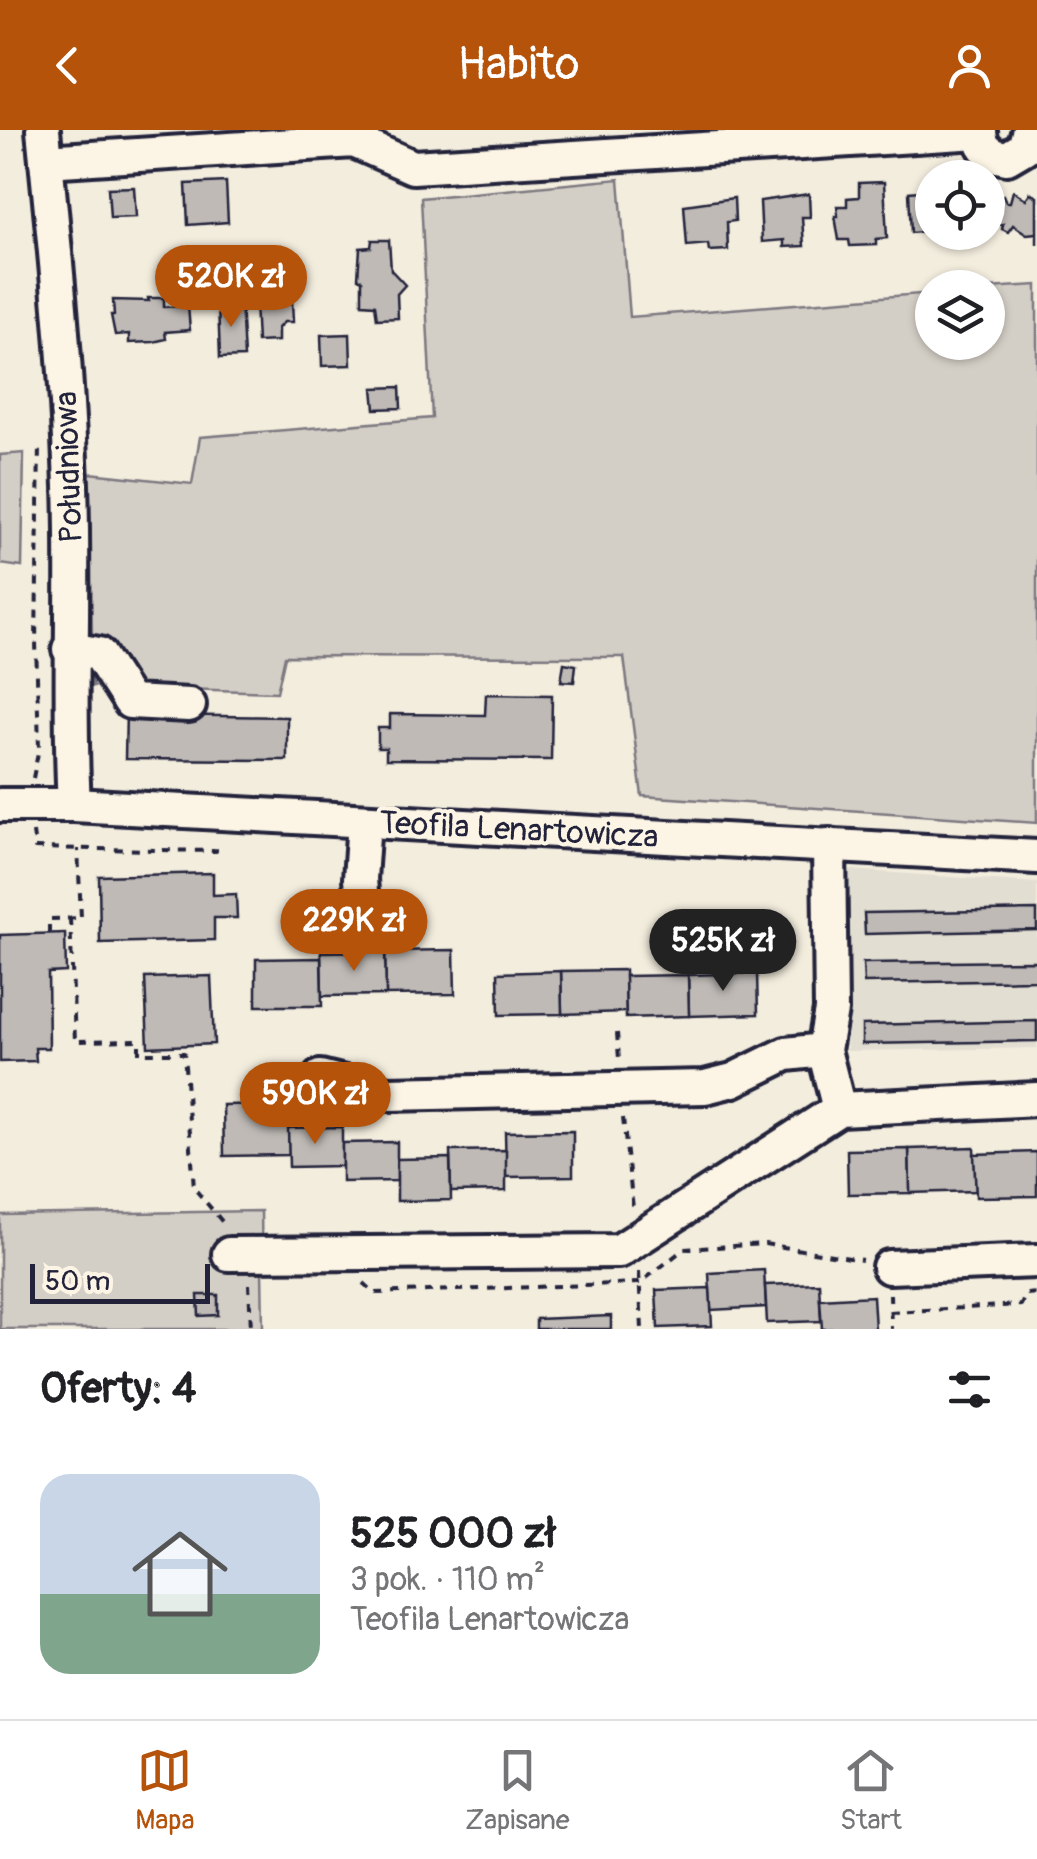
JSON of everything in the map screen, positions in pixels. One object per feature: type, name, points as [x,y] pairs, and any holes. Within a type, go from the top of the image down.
[{"type":"street","points":[[44,146],[354,141],[413,166],[979,131],[987,152],[1008,158],[1024,148],[1029,130]]},
{"type":"street","name":"Południowa","points":[[44,146],[59,272],[72,488],[69,649],[74,805]]},
{"type":"street","points":[[69,649],[99,654],[130,702],[189,705]]},
{"type":"street","name":"Teofila Lenartowicza","points":[[0,805],[74,805],[1037,857]]},
{"type":"street","points":[[362,904],[364,821]]},
{"type":"street","points":[[828,845],[831,1010],[824,1050],[839,1109]]},
{"type":"street","points":[[320,1077],[388,1094],[705,1087],[733,1080],[786,1054],[824,1050]]},
{"type":"street","points":[[234,1246],[618,1251],[839,1109],[1037,1100]]},
{"type":"street","points":[[890,1268],[1037,1260]]},
{"type":"path","points":[[30,790],[39,748],[36,642],[39,437]]},
{"type":"path","points":[[36,848],[216,851]]},
{"type":"path","points":[[49,933],[49,919],[80,918],[78,849]]},
{"type":"path","points":[[70,918],[75,1041],[139,1040],[139,1053],[184,1052],[194,1188],[224,1222],[234,1246],[251,1329]]},
{"type":"path","points":[[618,1034],[642,1329]]},
{"type":"path","points":[[890,1268],[891,1329]]},
{"type":"path","points":[[890,1312],[1022,1305],[1026,1294]]},
{"type":"path","points":[[1026,1294],[1037,1294]]},
{"type":"path","points":[[1026,1294],[1037,1302]]},
{"type":"shaded area","points":[[619,179],[630,317],[915,294],[915,360],[1005,360],[1005,287],[1037,285],[1037,823],[642,796],[624,657],[285,656],[277,692],[93,686],[89,473],[192,484],[200,437],[432,418],[421,198]]},
{"type":"shaded area","points":[[24,453],[22,567],[0,564],[0,455]]},
{"type":"shaded area","points":[[839,869],[1037,883],[1037,1048],[847,1051]]},
{"type":"shaded area","points":[[261,1211],[263,1329],[0,1329],[0,1215]]},
{"type":"building","points":[[226,182],[228,222],[188,225],[186,184]]},
{"type":"building","points":[[884,182],[887,238],[876,239],[876,245],[850,246],[849,240],[839,240],[837,206],[847,206],[847,198],[859,197],[859,183]]},
{"type":"building","points":[[134,187],[136,217],[110,218],[108,188]]},
{"type":"building","points":[[915,191],[915,233],[911,233],[909,192]]},
{"type":"building","points":[[1013,191],[1026,199],[1030,193],[1037,197],[1037,233],[1027,234],[1013,225],[1005,230],[1005,200],[1010,202]]},
{"type":"building","points":[[809,194],[810,217],[802,217],[804,246],[784,247],[784,240],[762,242],[760,201]]},
{"type":"building","points":[[734,198],[735,221],[727,222],[728,250],[709,251],[708,244],[687,246],[684,205]]},
{"type":"building","points":[[372,240],[389,240],[391,270],[405,285],[397,294],[398,318],[377,319],[375,305],[362,304],[362,280],[358,278],[360,248],[371,247]]},
{"type":"building","points":[[148,298],[164,298],[164,307],[188,306],[190,330],[165,332],[166,339],[153,342],[129,343],[129,334],[115,335],[113,300],[149,301]]},
{"type":"building","points":[[292,300],[293,322],[284,322],[278,328],[278,341],[257,342],[255,302]]},
{"type":"building","points":[[241,302],[244,357],[220,358],[218,303]]},
{"type":"building","points":[[350,334],[351,365],[322,366],[321,335]]},
{"type":"building","points":[[400,387],[401,408],[375,409],[373,388]]},
{"type":"building","points":[[564,663],[576,665],[574,682],[561,681]]},
{"type":"building","points":[[486,694],[552,695],[551,760],[386,759],[386,748],[378,748],[378,728],[390,728],[390,714],[485,715]]},
{"type":"building","points":[[126,710],[160,715],[287,717],[287,760],[125,759]]},
{"type":"building","points":[[213,873],[213,895],[236,894],[237,918],[214,918],[214,940],[100,943],[99,876]]},
{"type":"building","points":[[1037,910],[1037,930],[865,934],[864,913]]},
{"type":"building","points":[[65,933],[66,972],[48,973],[49,1048],[35,1048],[36,1061],[0,1062],[0,935]]},
{"type":"building","points":[[454,950],[455,994],[386,995],[385,951]]},
{"type":"building","points":[[385,951],[386,995],[322,996],[321,952]]},
{"type":"building","points":[[321,958],[322,1006],[256,1006],[256,959]]},
{"type":"building","points":[[1037,961],[1037,980],[864,983],[863,963]]},
{"type":"building","points":[[625,970],[626,1012],[562,1014],[561,971]]},
{"type":"building","points":[[561,971],[562,1014],[499,1015],[498,973]]},
{"type":"building","points":[[757,973],[758,1014],[689,1016],[688,975]]},
{"type":"building","points":[[688,975],[689,1016],[626,1018],[625,976]]},
{"type":"building","points":[[211,976],[214,1044],[148,1047],[145,978]]},
{"type":"building","points":[[1037,1021],[1037,1041],[862,1044],[862,1025]]},
{"type":"building","points":[[288,1104],[289,1155],[224,1156],[223,1105]]},
{"type":"building","points":[[342,1127],[342,1166],[289,1167],[288,1128]]},
{"type":"building","points":[[573,1131],[573,1176],[506,1177],[505,1132]]},
{"type":"building","points":[[397,1142],[397,1181],[342,1182],[342,1143]]},
{"type":"building","points":[[974,1147],[976,1191],[910,1193],[909,1149]]},
{"type":"building","points":[[909,1149],[910,1193],[848,1194],[847,1150]]},
{"type":"building","points":[[506,1150],[506,1191],[451,1192],[450,1151]]},
{"type":"building","points":[[1037,1152],[1037,1196],[976,1197],[974,1154]]},
{"type":"building","points":[[450,1158],[451,1200],[397,1201],[397,1159]]},
{"type":"building","points":[[764,1270],[766,1307],[711,1310],[709,1273]]},
{"type":"building","points":[[819,1283],[821,1321],[767,1323],[765,1285]]},
{"type":"building","points":[[710,1288],[712,1326],[658,1328],[656,1290]]},
{"type":"building","points":[[198,1295],[218,1295],[218,1315],[199,1316]]},
{"type":"building","points":[[873,1296],[875,1329],[822,1329],[820,1299]]},
{"type":"building","points":[[611,1316],[611,1329],[536,1329],[536,1319]]}]
